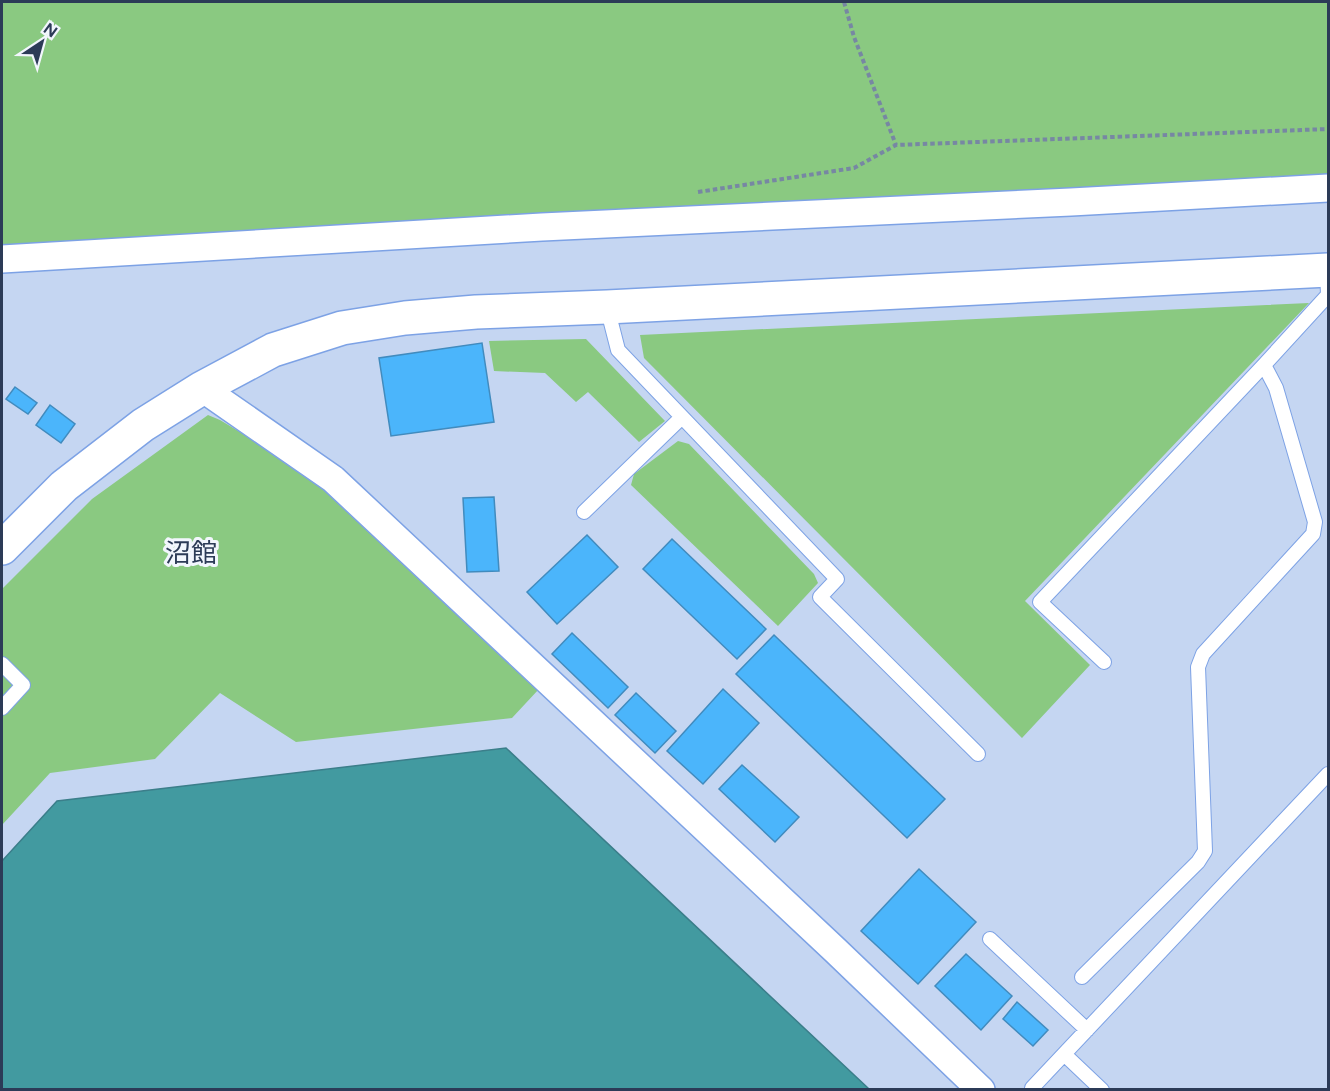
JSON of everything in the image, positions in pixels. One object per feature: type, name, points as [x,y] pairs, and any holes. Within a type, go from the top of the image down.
[{"type":"street","points":[[2,259],[542,227],[1329,188]]},
{"type":"street","points":[[2,548],[64,486],[143,425],[201,388],[273,350],[342,328],[405,318],[476,312],[1328,270]]},
{"type":"street","points":[[201,388],[333,478],[981,1089]]},
{"type":"lane","points":[[1104,662],[1040,602],[1328,296],[1328,270]]},
{"type":"lane","points":[[607,307],[618,350],[837,579],[820,597],[978,754]]},
{"type":"lane","points":[[1082,977],[1198,862],[1205,851],[1198,667],[1203,654],[1313,534],[1315,522],[1276,388],[1264,365]]},
{"type":"lane","points":[[584,512],[682,417]]},
{"type":"lane","points":[[2,664],[23,685],[2,708]]},
{"type":"lane","points":[[1032,1088],[1329,774]]},
{"type":"lane","points":[[990,939],[1087,1030]]},
{"type":"lane","points":[[1064,1054],[1101,1089]]},
{"type":"path","points":[[844,2],[854,37],[896,145]]},
{"type":"path","points":[[693,193],[854,168],[896,145],[1329,129]]},
{"type":"green space","points":[[2,2],[1328,2],[1328,176],[2,249]]},
{"type":"green space","points":[[1309,303],[1025,601],[1090,665],[1022,738],[644,358],[640,335]]},
{"type":"green space","points":[[586,339],[665,421],[639,442],[588,392],[576,402],[545,373],[494,371],[489,341]]},
{"type":"green space","points":[[208,415],[255,441],[325,488],[539,689],[512,718],[296,742],[220,693],[155,759],[50,773],[2,825],[2,589],[92,499]]},
{"type":"green space","points":[[678,441],[689,444],[814,574],[818,583],[778,626],[631,485],[634,474]]},
{"type":"shaded area","points":[[506,748],[869,1089],[2,1089],[2,861],[57,801]]},
{"type":"building","points":[[482,343],[494,422],[391,436],[379,358]]},
{"type":"building","points":[[15,387],[37,403],[28,414],[6,399]]},
{"type":"building","points":[[50,405],[75,424],[61,443],[36,425]]},
{"type":"building","points":[[494,497],[499,571],[467,572],[463,498]]},
{"type":"building","points":[[587,535],[618,567],[557,624],[527,592]]},
{"type":"building","points":[[672,539],[766,629],[737,659],[643,569]]},
{"type":"building","points":[[572,633],[628,687],[608,708],[552,654]]},
{"type":"building","points":[[774,635],[945,799],[907,838],[736,674]]},
{"type":"building","points":[[723,689],[759,723],[703,784],[667,751]]},
{"type":"building","points":[[636,693],[676,731],[655,753],[615,715]]},
{"type":"building","points":[[742,765],[799,817],[775,842],[719,789]]},
{"type":"building","points":[[919,869],[976,922],[918,984],[861,931]]},
{"type":"building","points":[[966,954],[1012,996],[981,1030],[935,986]]},
{"type":"building","points":[[1017,1002],[1048,1030],[1033,1046],[1003,1019]]},
{"type":"district","name":"沼館","points":[[191,553]]}]
